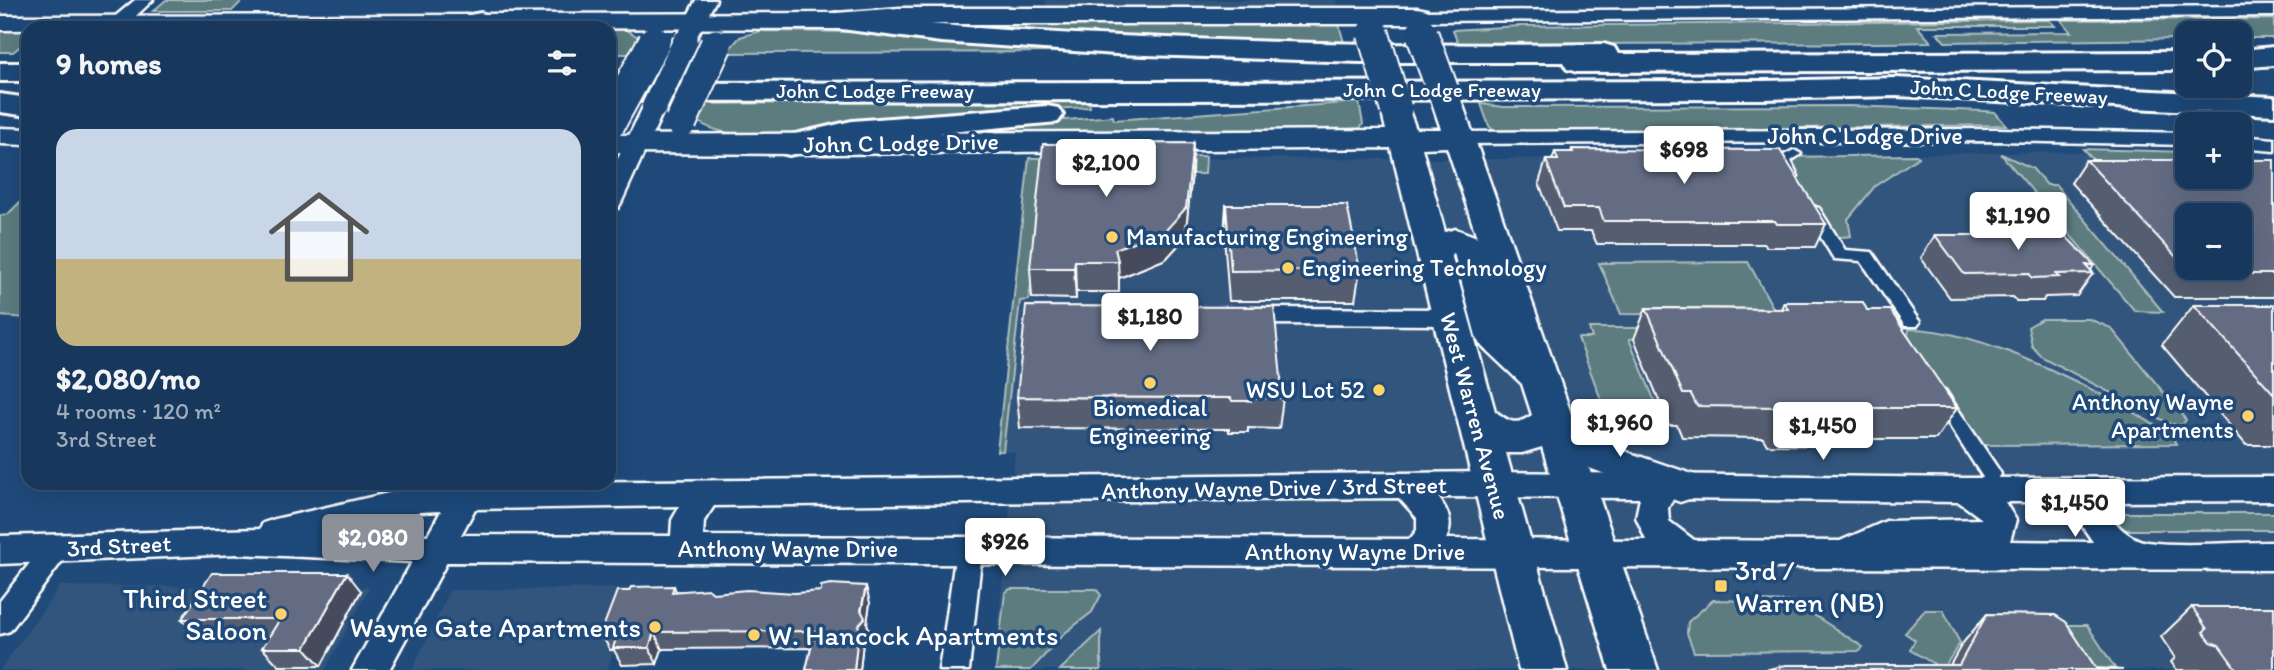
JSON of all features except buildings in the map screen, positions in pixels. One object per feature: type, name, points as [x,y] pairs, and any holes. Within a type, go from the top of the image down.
[{"type":"highway","points":[[823,21],[899,32],[971,37],[1300,54],[1787,53],[1858,62]]},
{"type":"highway","points":[[2252,59],[2274,58]]},
{"type":"highway","points":[[0,59],[21,59]]},
{"type":"highway","name":"John C Lodge Freeway","points":[[616,69],[2175,61]]},
{"type":"highway","points":[[2252,69],[2274,72]]},
{"type":"highway","points":[[0,72],[21,72]]},
{"type":"highway","name":"John C Lodge Freeway","points":[[616,92],[1763,90],[1896,87],[2274,106]]},
{"type":"highway","points":[[789,145],[852,131],[947,121],[1343,96],[1352,90]]},
{"type":"highway","points":[[1763,90],[1813,97],[2028,104],[2274,125]]},
{"type":"highway","points":[[0,94],[21,94]]},
{"type":"highway","points":[[0,103],[21,106]]},
{"type":"main road","points":[[713,143],[689,134],[681,122],[716,45],[725,36],[744,28],[900,16],[1417,17],[1471,171],[1634,670]]},
{"type":"main road","name":"West Warren Avenue","points":[[1367,17],[1400,124],[1448,317],[1543,670]]},
{"type":"main road","points":[[616,111],[654,42],[653,30],[625,20]]},
{"type":"main road","points":[[553,21],[823,21]]},
{"type":"main road","points":[[0,23],[21,23]]},
{"type":"main road","name":"John C Lodge Drive","points":[[624,144],[789,145],[1400,124],[1454,126]]},
{"type":"main road","points":[[0,136],[21,137]]},
{"type":"main road","points":[[1413,177],[1439,167],[1471,171]]},
{"type":"main road","points":[[1431,249],[1456,240],[1469,247],[1494,336],[1539,377]]},
{"type":"main road","points":[[1476,418],[1495,434],[1513,440],[1530,438],[1554,424]]},
{"type":"main road","points":[[1554,424],[1612,463],[1672,486]]},
{"type":"street","points":[[120,21],[145,0]]},
{"type":"street","points":[[1417,17],[2274,11]]},
{"type":"street","points":[[616,175],[624,144],[654,107],[695,20]]},
{"type":"street","name":"John C Lodge Drive","points":[[1454,126],[2175,139]]},
{"type":"street","points":[[2252,143],[2274,145]]},
{"type":"street","points":[[1794,154],[1786,156],[1783,164],[1840,255],[1866,256],[1911,322],[1892,322],[1907,345]]},
{"type":"street","points":[[1250,316],[1448,317]]},
{"type":"street","points":[[1842,554],[1886,534],[1998,532],[2000,520],[1978,482],[1929,380]]},
{"type":"street","name":"Anthony Wayne Drive / 3rd Street","points":[[527,494],[1978,482],[2096,489],[2274,489]]},
{"type":"street","points":[[1407,486],[1430,508],[1436,527],[1434,535],[1418,552]]},
{"type":"street","points":[[1672,486],[1653,499],[1651,517],[1659,534],[1670,544],[1689,553]]},
{"type":"street","points":[[2096,489],[2090,507],[2094,521],[2117,544],[2140,554]]},
{"type":"street","points":[[370,670],[470,490]]},
{"type":"street","name":"3rd Street","points":[[238,541],[419,499],[470,490],[527,494]]},
{"type":"street","points":[[686,548],[688,520],[704,494]]},
{"type":"street","name":"3rd Street","points":[[0,550],[238,541],[436,547]]},
{"type":"street","name":"Anthony Wayne Drive","points":[[436,547],[2274,556]]},
{"type":"street","points":[[0,622],[56,549]]},
{"type":"street","points":[[954,670],[970,551]]},
{"type":"shaded area","points":[[1046,0],[1336,0],[1337,5],[1046,7]]},
{"type":"shaded area","points":[[2060,152],[2175,155],[2175,189],[2252,189],[2252,157],[2274,159],[2274,670],[994,670],[1015,452],[997,451],[1029,158],[1503,159]]},
{"type":"shaded area","points":[[60,586],[370,587],[325,670],[0,670]]},
{"type":"shaded area","points":[[636,588],[607,670],[412,670],[450,590]]},
{"type":"green space","points":[[166,0],[243,0],[232,11],[153,11]]},
{"type":"green space","points":[[2274,19],[2274,38],[2252,38],[2252,21],[2175,21],[2175,39],[1945,42],[1937,33],[2071,32],[2061,20]]},
{"type":"green space","points":[[2049,20],[2055,26],[1917,26],[1931,42],[1872,43],[1578,44],[1460,48],[1453,30],[1520,26]]},
{"type":"green space","points":[[896,21],[1339,25],[1345,46],[1064,33]]},
{"type":"green space","points":[[616,30],[626,30],[640,38],[636,54],[616,54]]},
{"type":"green space","points":[[0,31],[21,31],[21,46],[13,52],[0,52]]},
{"type":"green space","points":[[761,31],[855,32],[1081,48],[1081,52],[726,53],[740,37]]},
{"type":"green space","points":[[1089,100],[1090,107],[940,115],[773,134],[743,134],[718,130],[699,122],[697,114],[702,104]]},
{"type":"green space","points":[[1359,102],[1363,124],[1360,128],[1350,129],[876,136],[1113,116],[1114,120]]},
{"type":"green space","points":[[1481,104],[1503,107],[1850,106],[1984,111],[1995,112],[2006,125],[1495,132],[1489,126]]},
{"type":"green space","points":[[2083,149],[2175,152],[2175,185],[2164,185],[2098,165]]},
{"type":"green space","points":[[2001,154],[2032,168],[2047,185],[2056,185],[2163,312],[2135,311]]},
{"type":"green space","points":[[1206,156],[1205,174],[1046,173],[1029,300],[1020,301],[1003,451],[997,451],[1029,158]]},
{"type":"green space","points":[[1788,157],[1919,157],[1875,186],[1848,219],[1851,236],[1832,238],[1787,160]]},
{"type":"green space","points":[[21,201],[21,318],[0,316],[0,216],[8,214]]},
{"type":"green space","points":[[1748,262],[1777,315],[1621,314],[1599,263]]},
{"type":"green space","points":[[2042,319],[2089,319],[2111,328],[2186,420],[2182,425],[2170,424],[2042,357],[2032,346],[2028,327]]},
{"type":"green space","points":[[1589,328],[1655,328],[1659,338],[1629,339],[1663,421],[1609,421],[1578,338],[1592,338]]},
{"type":"green space","points":[[1909,329],[1939,332],[1973,340],[2045,367],[2145,419],[2172,436],[2176,444],[1982,445],[1975,440],[1908,336]]},
{"type":"green space","points":[[2107,513],[2274,513],[2274,530],[2119,530]]},
{"type":"green space","points":[[1010,589],[1096,589],[1101,595],[1092,612],[1065,633],[1031,670],[996,670],[1005,593]]},
{"type":"green space","points":[[1713,600],[1794,602],[1863,647],[1860,651],[1694,652],[1687,633],[1688,622]]},
{"type":"green space","points":[[1925,610],[1943,610],[1960,643],[1943,669],[1910,650],[1915,640],[1905,633]]},
{"type":"green space","points":[[1987,625],[2087,625],[2115,668],[2082,670]]},
{"type":"green space","points":[[1101,631],[1101,670],[1060,670]]},
{"type":"place","name":"Manufacturing Engineering","points":[[1112,237]]},
{"type":"place","name":"Engineering Technology","points":[[1288,268]]},
{"type":"place","name":"Biomedical Engineering","points":[[1150,383]]},
{"type":"place","name":"WSU Lot 52","points":[[1379,390]]},
{"type":"place","name":"Anthony Wayne Apartments","points":[[2248,416]]},
{"type":"place","name":"3rd / Warren (NB)","points":[[1721,586]]},
{"type":"place","name":"Third Street Saloon","points":[[281,614]]},
{"type":"place","name":"Wayne Gate Apartments","points":[[655,627]]},
{"type":"place","name":"W. Hancock Apartments","points":[[754,635]]}]
